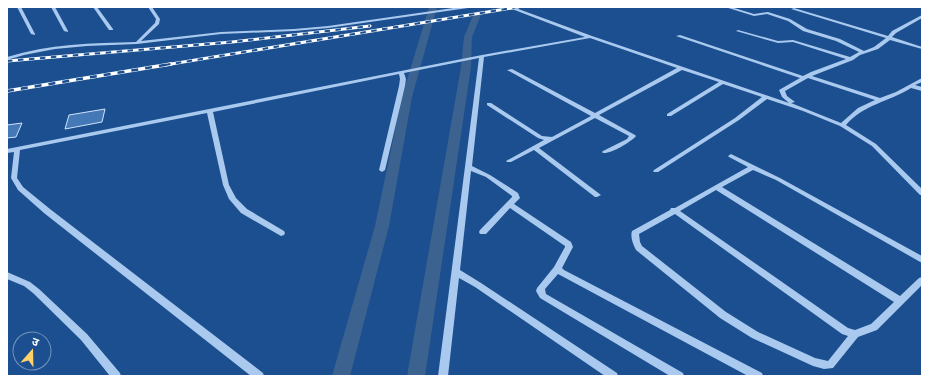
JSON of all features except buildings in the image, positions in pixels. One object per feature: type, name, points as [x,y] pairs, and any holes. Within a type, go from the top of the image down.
[{"type":"street","points":[[19,7],[33,34]]},
{"type":"street","points":[[53,7],[66,31]]},
{"type":"street","points":[[95,7],[111,28]]},
{"type":"street","points":[[137,43],[157,23],[158,19],[150,7]]},
{"type":"street","points":[[7,58],[24,52],[45,48],[137,43],[221,33],[328,27],[468,7]]},
{"type":"street","points":[[509,7],[590,37],[805,110],[842,125],[874,145],[922,194]]},
{"type":"street","points":[[727,7],[754,15],[767,13],[789,20],[805,30],[838,40],[863,52]]},
{"type":"street","points":[[793,9],[922,48]]},
{"type":"street","points":[[805,110],[784,98],[782,90],[806,77],[851,59],[858,54],[876,48],[894,32],[922,16]]},
{"type":"street","points":[[738,31],[778,42],[793,42],[851,59]]},
{"type":"street","points":[[678,36],[879,100]]},
{"type":"street","points":[[7,151],[479,57],[590,37]]},
{"type":"street","points":[[443,376],[469,167],[479,57]]},
{"type":"street","points":[[509,161],[681,68]]},
{"type":"street","points":[[510,70],[633,136],[605,152]]},
{"type":"street","points":[[382,170],[404,72]]},
{"type":"street","points":[[842,125],[851,114],[879,100],[895,95],[922,80]]},
{"type":"street","points":[[669,115],[723,82]]},
{"type":"street","points":[[911,86],[922,89]]},
{"type":"street","points":[[656,171],[737,119],[766,97]]},
{"type":"street","points":[[489,104],[540,136],[550,139]]},
{"type":"street","points":[[210,111],[226,185],[233,199],[244,210],[281,233]]},
{"type":"street","points":[[534,147],[597,195]]},
{"type":"street","points":[[17,149],[14,178],[20,188],[47,212],[260,376]]},
{"type":"street","points":[[731,156],[778,179],[922,260]]},
{"type":"street","points":[[469,167],[488,176],[514,193],[516,198],[483,232]]},
{"type":"street","points":[[753,167],[635,232],[636,242],[640,248],[723,315],[755,335],[813,362],[830,365],[855,334],[874,327],[922,280]]},
{"type":"street","points":[[716,187],[900,301]]},
{"type":"street","points":[[509,204],[568,244],[569,247],[557,268],[541,288],[540,291],[543,296],[679,376]]},
{"type":"street","points":[[674,210],[845,330],[855,334]]},
{"type":"street","points":[[557,268],[572,280],[744,373],[758,376]]},
{"type":"street","points":[[456,272],[478,285],[613,376]]},
{"type":"street","points":[[7,275],[27,284],[36,291],[84,337],[116,376]]},
{"type":"waterway","points":[[341,376],[382,226],[407,97],[433,7]]},
{"type":"waterway","points":[[416,376],[466,67],[468,37],[477,15]]},
{"type":"railway","points":[[165,65],[518,7]]},
{"type":"railway","points":[[7,61],[232,42],[370,26]]},
{"type":"railway","points":[[7,91],[171,64]]}]
